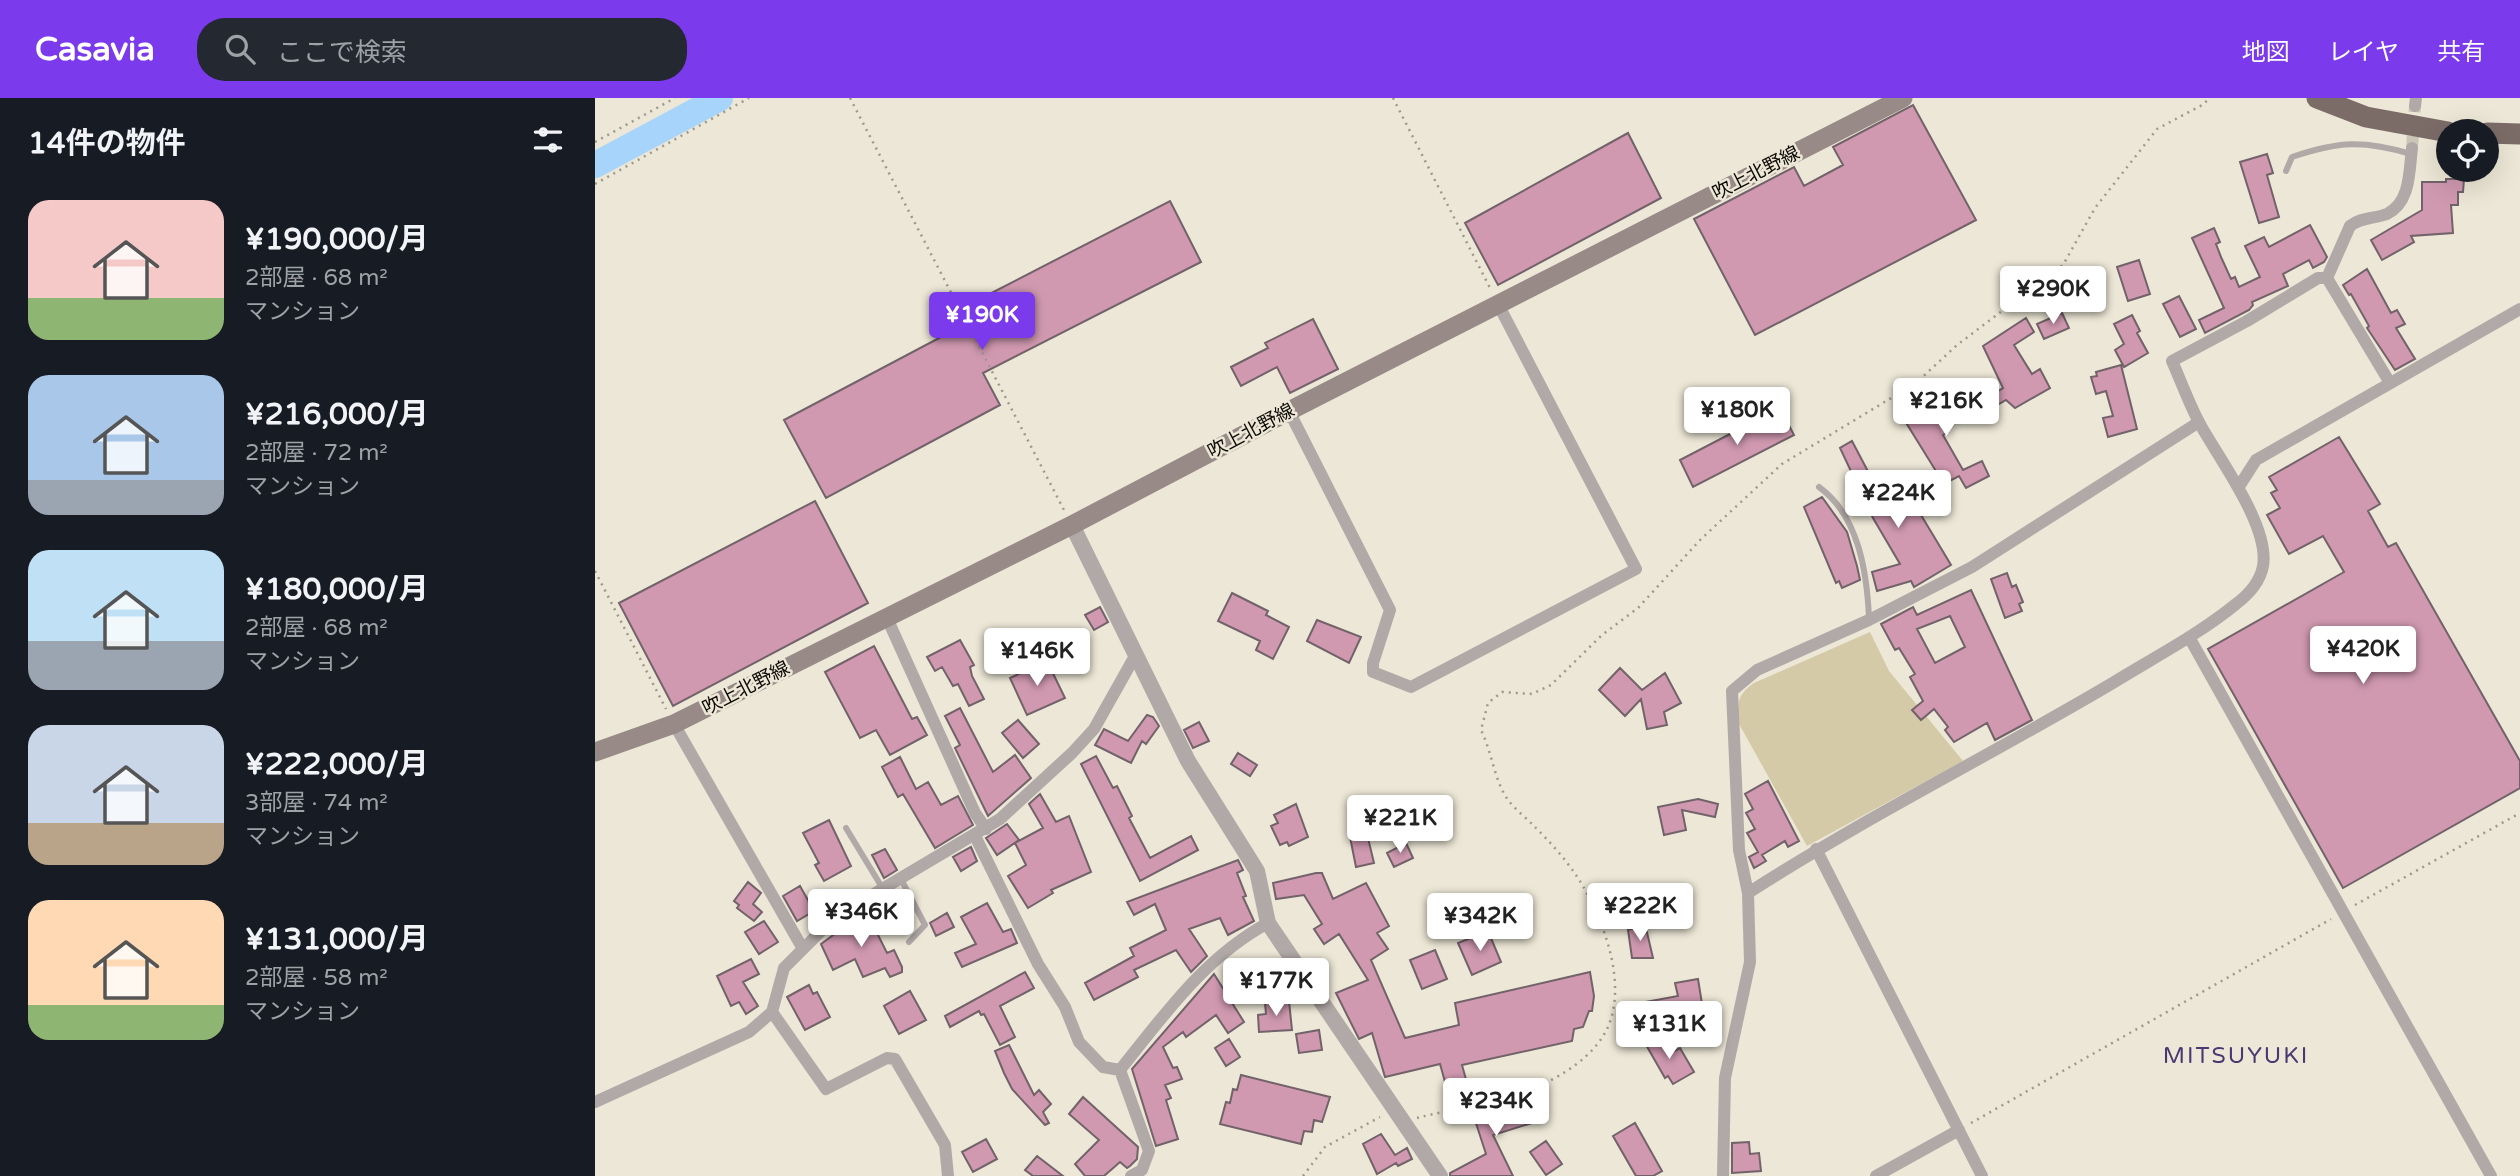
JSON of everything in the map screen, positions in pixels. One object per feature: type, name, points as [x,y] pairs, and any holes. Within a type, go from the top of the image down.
[{"type":"highway","points":[[2317,98],[2366,117],[2436,130]]},
{"type":"highway","points":[[2499,133],[2520,134]]},
{"type":"main road","name":"吹上北野線","points":[[595,752],[674,724],[887,618],[1903,98]]},
{"type":"street","points":[[2327,278],[2350,226],[2356,221],[2388,213],[2405,197],[2411,151]]},
{"type":"street","points":[[1748,893],[1816,849],[2038,727],[2189,637],[2238,603],[2259,579],[2264,564],[2261,536],[2243,500],[2239,485],[2199,422],[2172,361],[2247,321],[2318,278],[2327,278]]},
{"type":"street","points":[[2327,278],[2390,383]]},
{"type":"street","points":[[1289,411],[1390,610],[1373,663],[1373,672],[1411,687],[1636,569],[1498,304]]},
{"type":"street","points":[[2239,485],[2256,460],[2520,309]]},
{"type":"street","points":[[1723,1176],[1725,1078],[1747,987],[1749,961],[1748,893],[1739,850],[1733,691],[1757,670],[1869,620],[1972,567],[2199,422]]},
{"type":"street","points":[[1072,525],[1188,761],[1257,871],[1268,923],[1440,1176]]},
{"type":"street","points":[[887,618],[975,813],[981,833],[1038,964],[1065,1007],[1079,1042],[1092,1059],[1103,1067],[1120,1070]]},
{"type":"street","points":[[2189,637],[2491,1176]]},
{"type":"street","points":[[595,1102],[749,1032],[772,1012],[784,968],[832,922],[883,889],[981,833],[1023,798],[1094,729],[1135,656]]},
{"type":"street","points":[[674,724],[803,949]]},
{"type":"street","points":[[1816,849],[1982,1176]]},
{"type":"street","points":[[1120,1070],[1185,988],[1226,950],[1268,923]]},
{"type":"street","points":[[772,1012],[826,1089],[887,1058],[895,1059],[945,1145],[948,1176]]},
{"type":"street","points":[[1120,1070],[1150,1151],[1142,1170],[1131,1176]]},
{"type":"street","points":[[1876,1176],[1959,1129]]},
{"type":"lane","points":[[2286,171],[2293,157],[2333,145],[2376,143],[2411,151]]},
{"type":"lane","points":[[1819,487],[1831,496],[1858,546],[1867,573],[1869,620]]},
{"type":"lane","points":[[846,828],[883,889]]},
{"type":"lane","points":[[901,879],[925,925],[909,942]]},
{"type":"path","points":[[595,142],[675,98]]},
{"type":"path","points":[[595,184],[749,98]]},
{"type":"path","points":[[850,98],[1072,525]]},
{"type":"path","points":[[1393,98],[1498,304]]},
{"type":"path","points":[[1404,1122],[1539,1086],[1579,1064],[1606,1032],[1614,1000],[1614,969],[1601,924],[1584,888],[1556,848],[1508,800],[1498,779],[1481,730],[1488,703],[1502,692],[1532,694],[1551,685],[1602,635],[1638,608],[1701,539],[1782,464],[1916,383],[1957,345],[2063,265],[2095,208],[2157,129],[2204,104],[2209,98]]},
{"type":"path","points":[[595,571],[674,724]]},
{"type":"path","points":[[1959,1129],[2520,813]]},
{"type":"path","points":[[1303,1176],[1325,1147],[1379,1118],[1393,1105]]},
{"type":"shaded area","points":[[1870,632],[1889,671],[1963,761],[1807,846],[1738,722],[1740,700],[1744,691],[1754,683]]},
{"type":"building","points":[[1913,105],[1976,220],[1755,335],[1694,219],[1794,167],[1804,186],[1843,165],[1833,147]]},
{"type":"building","points":[[1628,133],[1661,198],[1498,285],[1465,223]]},
{"type":"building","points":[[2267,154],[2273,173],[2267,175],[2279,217],[2259,223],[2240,162]]},
{"type":"building","points":[[2422,182],[2464,182],[2463,192],[2458,192],[2458,205],[2451,205],[2453,233],[2411,236],[2414,242],[2382,260],[2371,240],[2422,210]]},
{"type":"building","points":[[1170,201],[1201,262],[983,373],[1000,405],[826,498],[784,420],[977,318],[970,304]]},
{"type":"building","points":[[2310,225],[2327,257],[2324,262],[2313,268],[2309,260],[2283,274],[2288,286],[2252,302],[2249,310],[2205,333],[2199,320],[2224,308],[2192,238],[2214,228],[2220,242],[2216,244],[2221,257],[2231,279],[2235,277],[2239,287],[2260,277],[2245,246],[2264,237],[2269,247]]},
{"type":"building","points":[[2139,260],[2150,294],[2128,301],[2117,267]]},
{"type":"building","points":[[2367,269],[2391,313],[2397,310],[2405,324],[2396,328],[2415,359],[2395,370],[2367,328],[2369,326],[2351,294],[2349,295],[2343,285]]},
{"type":"building","points":[[2179,296],[2196,329],[2180,337],[2163,304]]},
{"type":"building","points":[[2062,313],[2069,328],[2044,339],[2037,324]]},
{"type":"building","points":[[2132,315],[2140,331],[2137,333],[2148,353],[2124,367],[2115,350],[2124,344],[2114,324]]},
{"type":"building","points":[[2026,318],[2034,332],[2014,345],[2032,374],[2040,369],[2050,388],[2015,408],[2006,400],[1994,407],[1988,397],[2003,388],[1983,346]]},
{"type":"building","points":[[1313,319],[1338,369],[1290,393],[1277,367],[1241,386],[1231,367],[1268,348],[1265,343]]},
{"type":"building","points":[[2121,365],[2137,429],[2108,437],[2103,418],[2113,416],[2106,391],[2096,394],[2091,377],[2097,376],[2096,372]]},
{"type":"building","points":[[1969,386],[1981,402],[1945,427],[1948,432],[1943,435],[1963,470],[1982,461],[1989,476],[1966,488],[1959,476],[1944,484],[1905,421],[1928,408],[1930,412]]},
{"type":"building","points":[[1780,408],[1794,435],[1693,487],[1680,460]]},
{"type":"building","points":[[2339,437],[2380,504],[2368,511],[2388,547],[2396,543],[2520,761],[2520,788],[2343,888],[2208,649],[2344,572],[2323,536],[2289,554],[2267,515],[2280,508],[2271,493],[2277,490],[2269,477]]},
{"type":"building","points":[[1852,441],[1883,500],[1901,489],[1909,495],[1951,565],[1914,587],[1911,581],[1877,591],[1872,572],[1900,564],[1873,518],[1840,448]]},
{"type":"building","points":[[1822,497],[1847,532],[1857,566],[1860,580],[1842,588],[1839,581],[1836,583],[1804,507]]},
{"type":"building","points":[[815,501],[868,603],[673,706],[619,603]]},
{"type":"building","points":[[2007,573],[2012,587],[2016,585],[2023,602],[2019,604],[2022,611],[2005,618],[1991,579]]},
{"type":"building","points":[[1971,590],[2032,720],[1995,740],[1987,723],[1954,742],[1945,730],[1948,727],[1934,709],[1921,720],[1912,710],[1923,701],[1910,677],[1915,674],[1899,648],[1895,650],[1881,624],[1913,607],[1917,615]],"holes":[[[1950,616],[1965,647],[1935,663],[1917,629]]]},
{"type":"building","points":[[1232,593],[1268,611],[1266,615],[1289,627],[1273,659],[1256,650],[1260,641],[1218,621]]},
{"type":"building","points":[[1100,607],[1108,622],[1094,630],[1085,615]]},
{"type":"building","points":[[1317,620],[1361,637],[1349,663],[1307,641]]},
{"type":"building","points":[[960,640],[974,665],[970,667],[972,676],[984,699],[969,706],[958,684],[953,686],[942,667],[935,671],[927,657]]},
{"type":"building","points":[[874,646],[912,719],[917,717],[927,735],[890,755],[876,730],[860,738],[825,672]]},
{"type":"building","points":[[1047,661],[1065,698],[1027,715],[1010,678]]},
{"type":"building","points":[[1620,668],[1642,690],[1665,673],[1681,703],[1664,712],[1667,725],[1647,729],[1641,699],[1625,716],[1599,690]]},
{"type":"building","points":[[960,708],[993,772],[1015,755],[1031,778],[988,816],[955,748],[960,745],[945,716]]},
{"type":"building","points":[[1147,715],[1153,717],[1159,726],[1146,744],[1142,741],[1131,763],[1095,745],[1104,729],[1128,741]]},
{"type":"building","points":[[1018,720],[1039,744],[1023,758],[1002,733]]},
{"type":"building","points":[[1199,722],[1209,741],[1193,748],[1184,730]]},
{"type":"building","points":[[1238,753],[1257,765],[1250,776],[1231,764]]},
{"type":"building","points":[[1096,756],[1113,788],[1117,786],[1132,816],[1129,818],[1150,858],[1191,836],[1198,850],[1140,881],[1081,764]]},
{"type":"building","points":[[900,757],[916,789],[928,782],[941,805],[958,796],[973,825],[935,848],[903,794],[898,797],[882,767]]},
{"type":"building","points":[[1768,781],[1799,841],[1788,847],[1785,841],[1762,855],[1766,861],[1754,868],[1749,857],[1758,852],[1747,833],[1755,829],[1746,813],[1753,809],[1745,794]]},
{"type":"building","points":[[1040,794],[1056,822],[1069,816],[1091,872],[1051,890],[1053,893],[1028,908],[1008,876],[1026,865],[1015,843],[1043,828],[1029,804]]},
{"type":"building","points":[[1698,799],[1718,804],[1715,817],[1682,810],[1686,830],[1664,835],[1658,807]]},
{"type":"building","points":[[1296,804],[1308,837],[1289,846],[1287,842],[1280,845],[1271,826],[1278,823],[1274,815]]},
{"type":"building","points":[[829,820],[851,866],[824,881],[815,865],[819,863],[803,833]]},
{"type":"building","points":[[1007,824],[1019,840],[997,855],[986,838]]},
{"type":"building","points":[[1367,834],[1374,863],[1356,867],[1350,837]]},
{"type":"building","points":[[1406,843],[1413,858],[1394,867],[1387,853]]},
{"type":"building","points":[[971,847],[977,861],[961,871],[953,857]]},
{"type":"building","points":[[885,849],[897,870],[884,878],[872,855]]},
{"type":"building","points":[[1238,860],[1243,870],[1237,873],[1246,896],[1243,897],[1254,921],[1228,935],[1220,918],[1189,929],[1207,956],[1191,972],[1176,950],[1134,970],[1138,977],[1094,1000],[1085,983],[1134,956],[1130,948],[1166,930],[1155,904],[1134,915],[1127,902]]},
{"type":"building","points":[[1322,873],[1333,899],[1366,883],[1389,926],[1377,933],[1388,949],[1371,960],[1405,1038],[1459,1025],[1455,1003],[1590,972],[1594,996],[1592,1011],[1589,1011],[1583,1027],[1574,1029],[1572,1041],[1462,1065],[1467,1083],[1447,1089],[1440,1064],[1385,1077],[1372,1033],[1359,1039],[1336,993],[1368,980],[1339,934],[1324,944],[1314,929],[1322,924],[1304,895],[1276,899],[1273,883]]},
{"type":"building","points":[[748,882],[761,893],[753,904],[762,912],[754,921],[737,908],[739,905],[734,901]]},
{"type":"building","points":[[800,886],[814,911],[797,921],[783,896]]},
{"type":"building","points":[[987,903],[1003,932],[1011,929],[1017,943],[962,967],[955,953],[976,944],[961,917]]},
{"type":"building","points":[[866,911],[887,953],[894,950],[902,972],[890,977],[885,968],[863,977],[855,959],[833,970],[821,944]]},
{"type":"building","points":[[947,913],[954,927],[936,936],[930,923]]},
{"type":"building","points":[[764,921],[778,942],[759,954],[745,932]]},
{"type":"building","points":[[1645,924],[1653,958],[1632,958],[1628,930]]},
{"type":"building","points":[[1488,931],[1501,962],[1472,975],[1458,943]]},
{"type":"building","points":[[1435,950],[1447,979],[1422,989],[1410,960]]},
{"type":"building","points":[[751,959],[759,974],[743,982],[758,1006],[746,1014],[739,1002],[731,1006],[717,976]]},
{"type":"building","points":[[1025,972],[1034,988],[1000,1006],[1015,1037],[1000,1045],[984,1014],[981,1015],[979,1011],[950,1027],[945,1016]]},
{"type":"building","points":[[1214,974],[1244,1022],[1228,1033],[1216,1015],[1186,1037],[1183,1032],[1163,1047],[1173,1068],[1177,1067],[1182,1079],[1165,1085],[1171,1098],[1166,1100],[1178,1139],[1156,1146],[1132,1069]]},
{"type":"building","points":[[1698,979],[1703,1010],[1633,1024],[1629,1005],[1678,996],[1675,983]]},
{"type":"building","points":[[809,985],[813,994],[817,992],[830,1017],[805,1030],[787,997]]},
{"type":"building","points":[[910,991],[926,1020],[899,1034],[884,1006]]},
{"type":"building","points":[[1289,1001],[1292,1030],[1259,1032],[1258,1015],[1266,1014],[1265,1003]]},
{"type":"building","points":[[1319,1030],[1322,1050],[1299,1053],[1296,1034]]},
{"type":"building","points":[[1658,1035],[1669,1054],[1680,1048],[1694,1072],[1673,1084],[1668,1076],[1665,1078],[1645,1043]]},
{"type":"building","points":[[1229,1039],[1240,1057],[1226,1066],[1215,1048]]},
{"type":"building","points":[[1009,1045],[1034,1095],[1039,1090],[1051,1104],[1043,1112],[1049,1123],[1045,1125],[1012,1089],[1004,1073],[995,1051]]},
{"type":"building","points":[[1241,1075],[1330,1097],[1322,1122],[1314,1120],[1312,1132],[1304,1131],[1301,1144],[1220,1124],[1226,1102],[1230,1103],[1233,1089],[1237,1090]]},
{"type":"building","points":[[1083,1097],[1138,1147],[1137,1159],[1127,1168],[1120,1162],[1104,1176],[1085,1176],[1075,1164],[1099,1140],[1069,1114]]},
{"type":"building","points":[[1527,1097],[1535,1122],[1493,1135],[1513,1176],[1450,1176],[1450,1173],[1486,1154],[1473,1114]]},
{"type":"building","points":[[1635,1123],[1662,1171],[1653,1176],[1636,1176],[1613,1136]]},
{"type":"building","points":[[1381,1134],[1395,1155],[1407,1148],[1412,1159],[1398,1166],[1396,1163],[1377,1174],[1363,1144]]},
{"type":"building","points":[[986,1139],[997,1159],[973,1172],[962,1152]]},
{"type":"building","points":[[1546,1141],[1562,1164],[1546,1175],[1530,1152]]},
{"type":"building","points":[[1749,1142],[1750,1154],[1759,1153],[1761,1171],[1732,1173],[1732,1143]]},
{"type":"building","points":[[1037,1156],[1063,1176],[1033,1176],[1025,1170]]},
{"type":"waterway","points":[[595,165],[720,98]]},
{"type":"tunnel","points":[[2412,148],[2415,106]]},
{"type":"district","name":"MITSUYUKI","points":[[2236,1056]]}]
